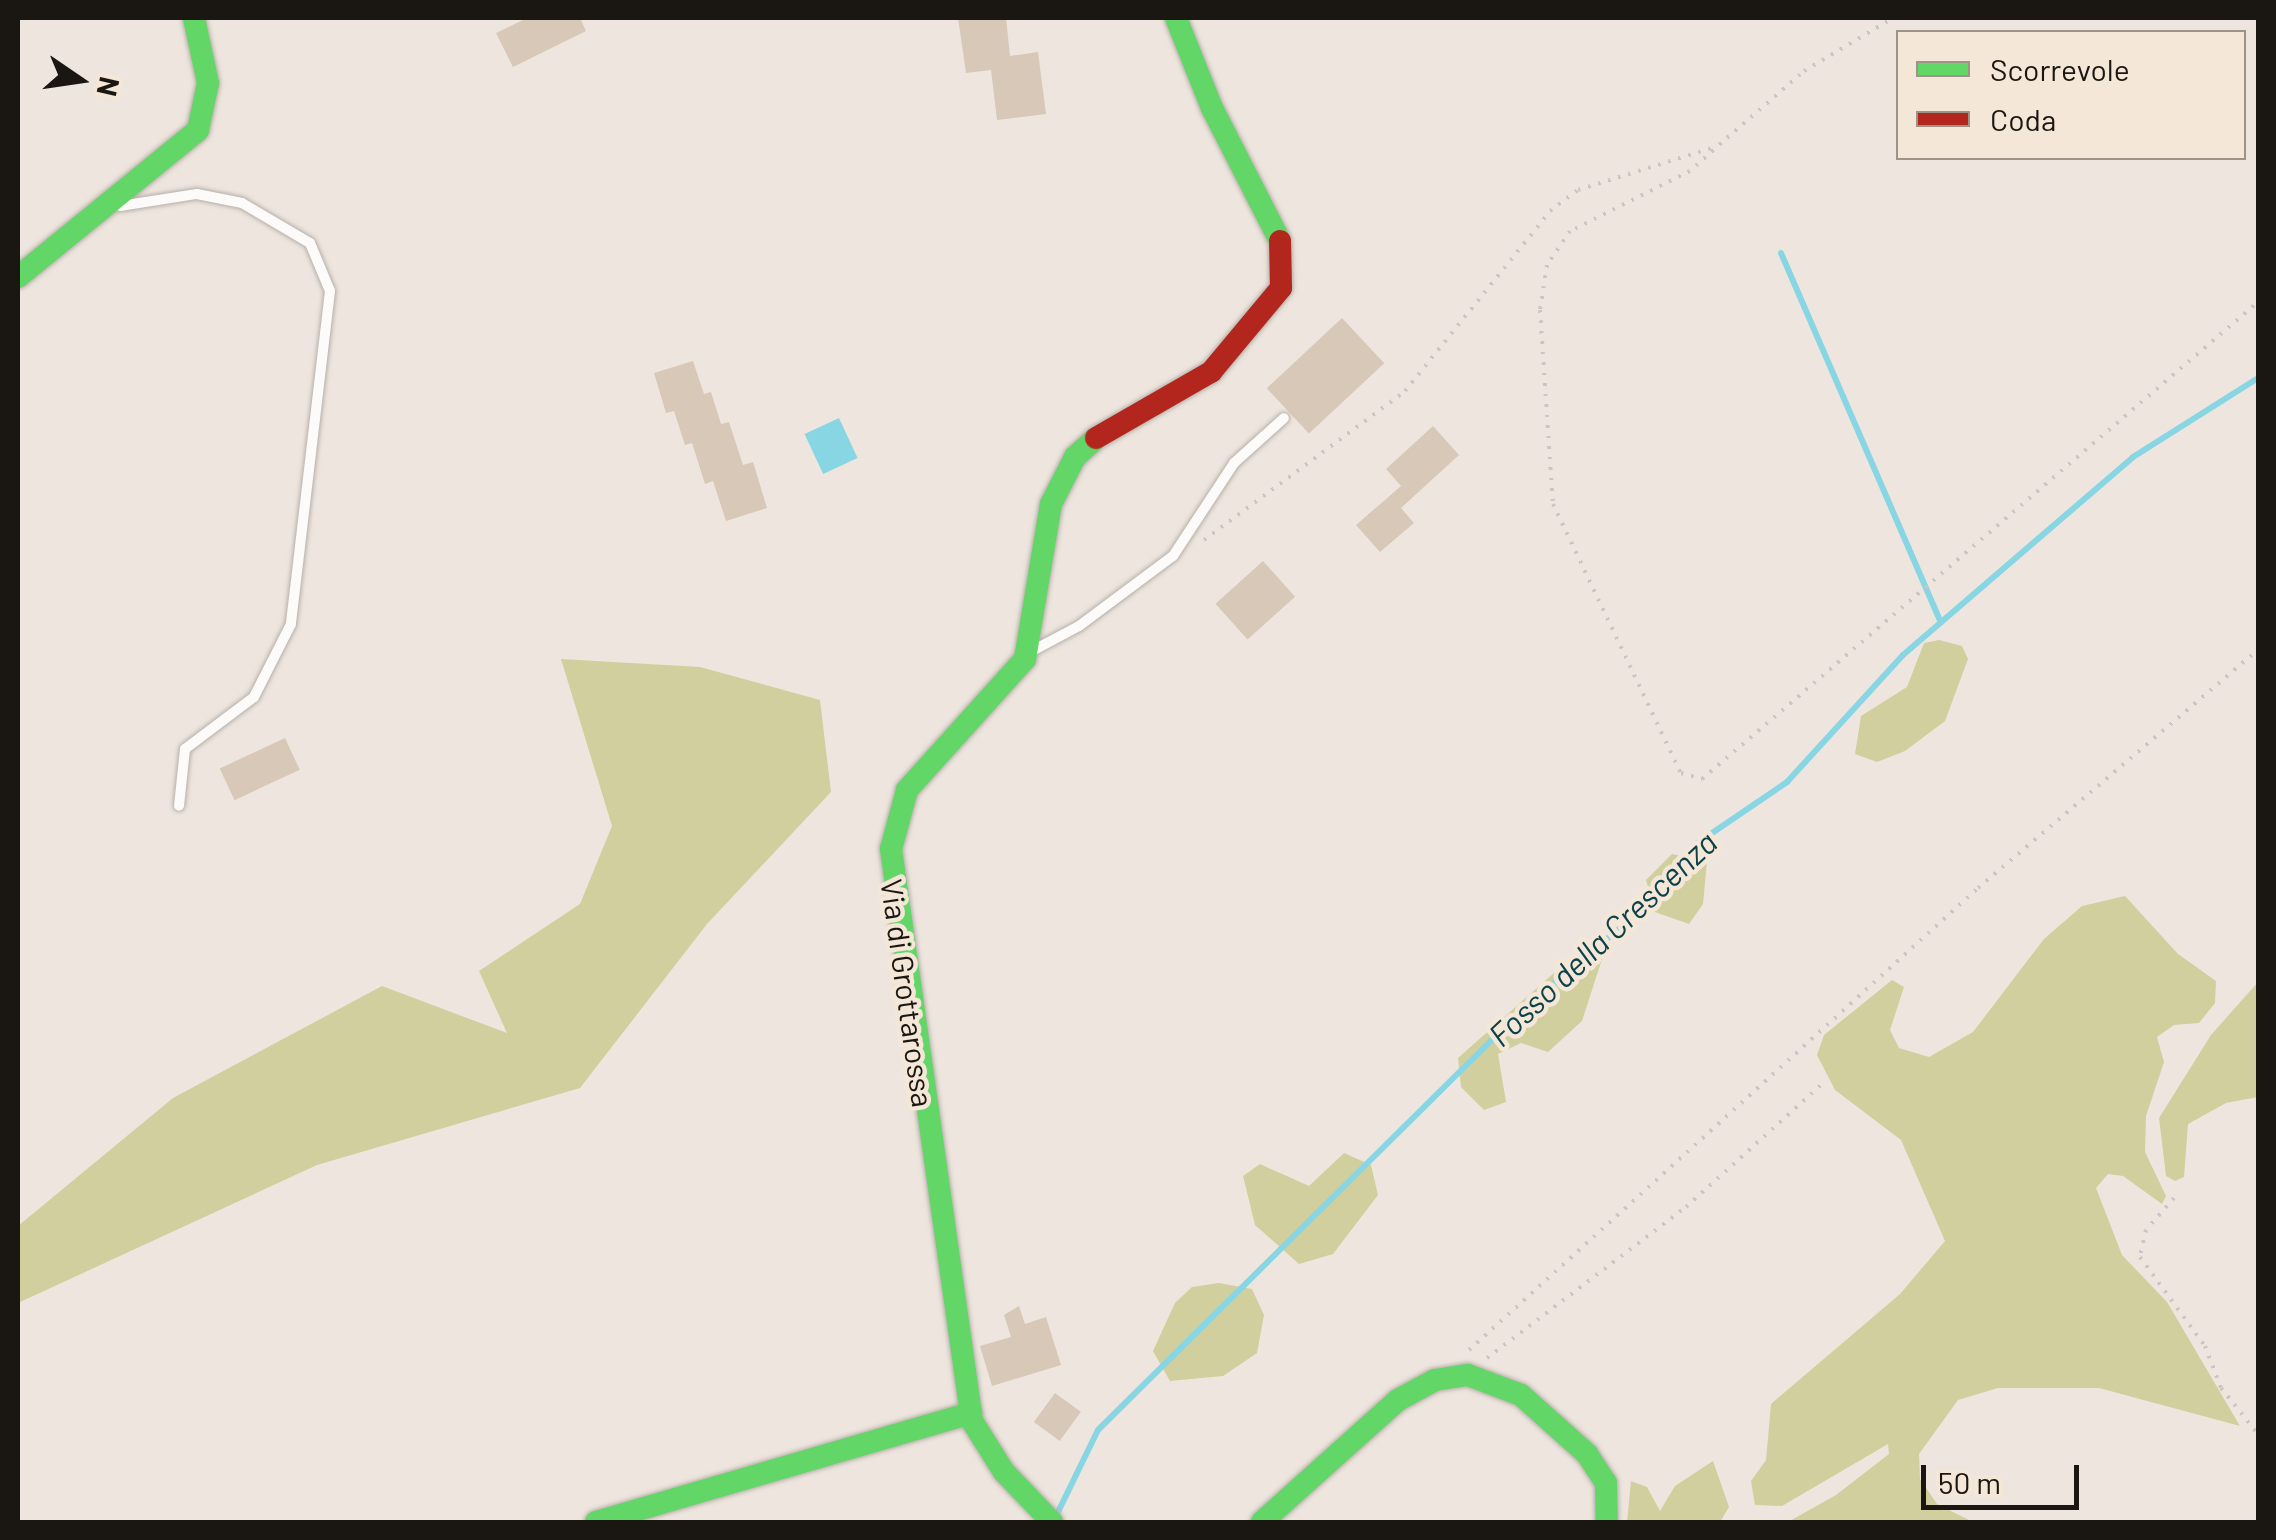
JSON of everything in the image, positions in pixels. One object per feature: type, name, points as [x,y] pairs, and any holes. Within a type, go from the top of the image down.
[{"type":"street","points":[[18,277],[190,142],[204,121],[208,83],[194,18]]},
{"type":"street","name":"Via di Grottarossa","points":[[1052,1522],[982,1441],[970,1414],[891,849],[907,790],[1011,680],[1027,654],[1047,520],[1067,470],[1114,423],[1212,372],[1254,327],[1284,280],[1278,234],[1212,108],[1176,18]]},
{"type":"street","points":[[1262,1522],[1398,1400],[1446,1377],[1479,1376],[1521,1395],[1587,1454],[1606,1484],[1607,1522]]},
{"type":"street","points":[[596,1522],[970,1414]]},
{"type":"lane","points":[[92,218],[170,196],[224,198],[297,231],[328,278],[291,624],[254,696],[185,749],[178,806]]},
{"type":"lane","points":[[1027,654],[1079,626],[1173,556],[1234,463],[1284,418]]},
{"type":"path","points":[[1893,18],[1804,71],[1690,171],[1570,231],[1547,264],[1540,310],[1553,504],[1680,773],[1702,779],[2258,302]]},
{"type":"path","points":[[1173,556],[1214,534],[1405,391],[1550,211],[1578,190],[1688,158],[1729,136]]},
{"type":"path","points":[[1446,1377],[1480,1337],[1978,888],[2258,650]]},
{"type":"path","points":[[1479,1376],[1492,1349],[1569,1300],[1642,1242],[1822,1084]]},
{"type":"path","points":[[2174,1198],[2146,1230],[2140,1257],[2205,1346],[2221,1388],[2258,1434]]},
{"type":"shaded area","points":[[1939,640],[1962,646],[1968,659],[1945,721],[1905,751],[1877,762],[1855,754],[1861,716],[1907,687],[1924,643]]},
{"type":"shaded area","points":[[561,659],[700,667],[820,700],[831,792],[707,924],[580,1088],[317,1165],[18,1303],[18,1226],[173,1098],[382,986],[507,1033],[479,971],[580,904],[612,826]]},
{"type":"shaded area","points":[[1672,854],[1707,861],[1703,904],[1689,924],[1655,912],[1646,880]]},
{"type":"shaded area","points":[[2125,896],[2178,954],[2216,981],[2215,1003],[2199,1023],[2174,1025],[2157,1037],[2164,1062],[2146,1116],[2145,1152],[2166,1196],[2162,1204],[2123,1176],[2108,1174],[2096,1188],[2122,1255],[2167,1302],[2240,1426],[2099,1388],[1998,1388],[1958,1400],[1919,1454],[1920,1479],[1937,1504],[1973,1522],[1788,1522],[1836,1495],[1889,1454],[1888,1444],[1782,1506],[1755,1505],[1751,1481],[1766,1460],[1771,1404],[1900,1294],[1945,1241],[1901,1140],[1835,1090],[1817,1055],[1824,1035],[1892,980],[1904,987],[1890,1030],[1899,1048],[1929,1057],[1973,1032],[2044,939],[2082,906]]},
{"type":"shaded area","points":[[1604,953],[1582,1021],[1548,1052],[1521,1043],[1498,1054],[1506,1102],[1484,1110],[1461,1087],[1458,1058],[1572,957]]},
{"type":"shaded area","points":[[2258,982],[2258,1097],[2226,1103],[2188,1124],[2184,1177],[2175,1181],[2166,1176],[2159,1118],[2211,1035]]},
{"type":"shaded area","points":[[1344,1153],[1371,1165],[1378,1195],[1333,1254],[1299,1264],[1255,1225],[1243,1176],[1260,1164],[1309,1186]]},
{"type":"shaded area","points":[[1219,1283],[1252,1289],[1264,1315],[1257,1353],[1223,1376],[1170,1381],[1153,1351],[1175,1303],[1192,1287]]},
{"type":"shaded area","points":[[1713,1461],[1729,1507],[1720,1522],[1627,1522],[1631,1481],[1647,1487],[1660,1511],[1675,1486]]},
{"type":"water","points":[[839,418],[858,458],[823,474],[805,434]]},
{"type":"building","points":[[527,18],[580,18],[586,31],[513,67],[496,33]]},
{"type":"building","points":[[958,18],[1006,18],[1010,56],[1038,52],[1046,114],[997,120],[991,70],[966,73]]},
{"type":"building","points":[[1342,318],[1384,363],[1309,434],[1267,388]]},
{"type":"building","points":[[693,361],[704,394],[711,392],[721,424],[729,422],[743,465],[753,462],[767,508],[726,521],[713,481],[705,484],[692,443],[685,445],[674,411],[666,413],[654,373]]},
{"type":"building","points":[[1433,426],[1459,455],[1401,508],[1414,523],[1380,552],[1356,525],[1401,486],[1386,469]]},
{"type":"building","points":[[1263,561],[1295,597],[1248,639],[1215,604]]},
{"type":"building","points":[[285,738],[300,770],[235,800],[220,768]]},
{"type":"building","points":[[1019,1306],[1025,1324],[1046,1317],[1061,1365],[992,1386],[980,1346],[1011,1337],[1004,1315]]},
{"type":"building","points":[[1055,1393],[1081,1412],[1060,1441],[1034,1422]]},
{"type":"waterway","points":[[1781,253],[1941,622]]},
{"type":"waterway","name":"Fosso della Crescenza","points":[[1058,1512],[1098,1430],[1523,1009],[1648,905],[1693,846],[1787,782],[1903,655],[2133,457],[2258,378]]},
{"type":"traffic: fast","points":[[18,277],[198,130],[208,83],[194,18]]},
{"type":"traffic: fast","points":[[1176,18],[1212,108],[1280,241]]},
{"type":"traffic: fast","points":[[1052,1522],[1004,1472],[972,1421],[891,849],[907,790],[1025,659],[1051,504],[1075,457],[1096,438]]},
{"type":"traffic: fast","points":[[1262,1522],[1398,1400],[1435,1380],[1468,1375],[1521,1395],[1587,1454],[1606,1483],[1607,1522]]},
{"type":"traffic: fast","points":[[596,1522],[971,1413]]},
{"type":"traffic: jam","points":[[1096,438],[1211,372],[1281,288],[1280,241]]}]
